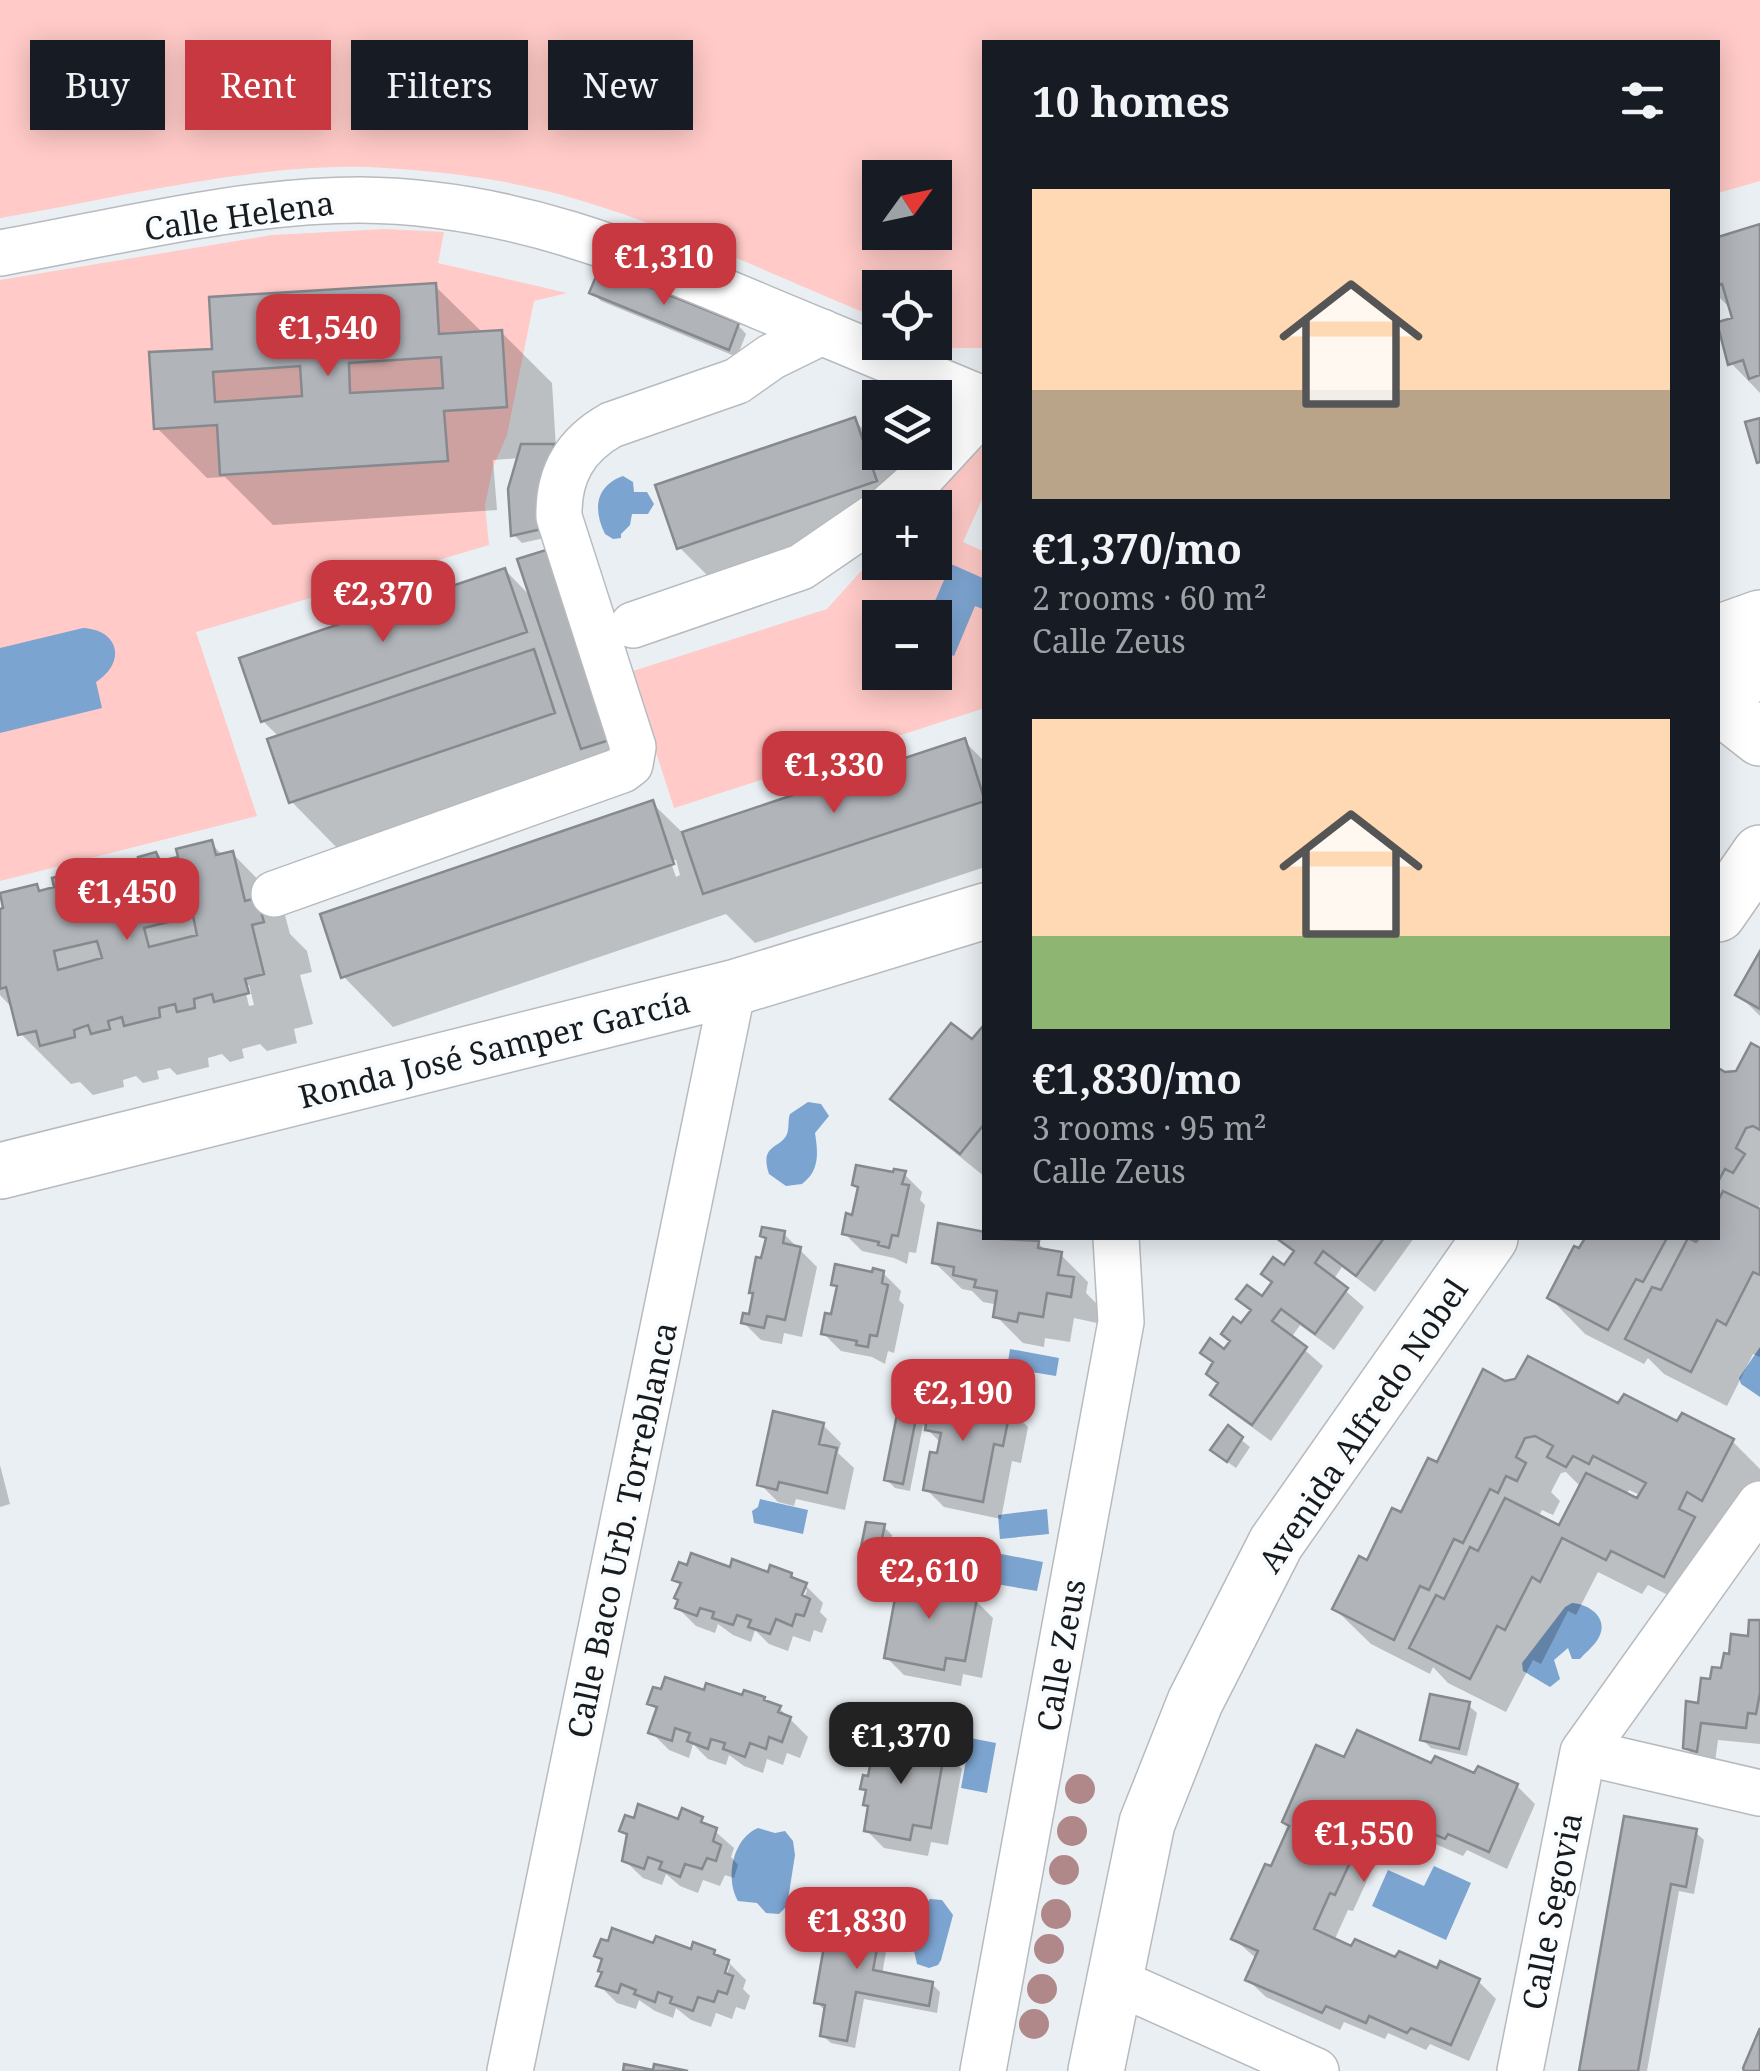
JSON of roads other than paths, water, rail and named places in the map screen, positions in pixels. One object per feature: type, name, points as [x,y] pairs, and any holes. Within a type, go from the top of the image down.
[{"type":"main road","points":[[1720,631],[1760,618]]},
{"type":"main road","points":[[1720,659],[1760,674]]},
{"type":"main road","points":[[1720,911],[1760,854]]},
{"type":"main road","name":"Ronda José Samper García","points":[[0,1172],[734,988],[982,911]]},
{"type":"main road","name":"Avenida Alfredo Nobel","points":[[1096,2071],[1147,1824],[1194,1702],[1276,1543],[1489,1240]]},
{"type":"street","name":"Calle Helena","points":[[0,253],[295,202],[362,200],[432,206],[502,215],[565,231],[862,347]]},
{"type":"street","points":[[274,894],[630,764],[633,747],[563,533],[560,485],[577,451],[602,430],[737,381],[822,332]]},
{"type":"street","points":[[737,381],[774,382],[862,350]]},
{"type":"street","name":"Calle Helena","points":[[892,360],[982,399]]},
{"type":"street","points":[[908,490],[982,411]]},
{"type":"street","points":[[633,625],[801,566],[862,525]]},
{"type":"street","name":"Calle Baco Urb. Torreblanca","points":[[510,2071],[734,988]]},
{"type":"street","name":"Calle Zeus","points":[[983,2071],[1121,1322],[1116,1240]]},
{"type":"street","name":"Calle Segovia","points":[[1520,2071],[1583,1752],[1760,1504]]},
{"type":"street","points":[[1583,1752],[1760,1793]]},
{"type":"street","points":[[1113,1980],[1316,2071]]},
{"type":"water","points":[[623,476],[633,482],[634,492],[647,492],[654,504],[648,514],[632,514],[621,538],[613,539],[601,525],[599,500],[607,486]]},
{"type":"water","points":[[952,564],[982,578],[982,609],[975,606],[954,656],[952,600],[935,600],[944,580],[952,580]]},
{"type":"water","points":[[83,628],[105,635],[115,649],[112,666],[96,682],[102,708],[0,733],[0,648]]},
{"type":"water","points":[[808,1102],[821,1104],[829,1116],[815,1133],[817,1154],[812,1173],[802,1184],[786,1186],[769,1174],[767,1156],[786,1136],[790,1114]]},
{"type":"water","points":[[1760,1347],[1760,1397],[1741,1384],[1739,1378]]},
{"type":"water","points":[[1010,1349],[1059,1358],[1056,1376],[1007,1368]]},
{"type":"water","points":[[760,1499],[808,1510],[803,1534],[754,1523],[752,1511]]},
{"type":"water","points":[[1047,1509],[1049,1534],[1000,1539],[998,1515]]},
{"type":"water","points":[[970,1548],[1043,1562],[1037,1591],[973,1580],[966,1569]]},
{"type":"water","points":[[1572,1603],[1596,1614],[1601,1632],[1580,1659],[1572,1659],[1568,1648],[1554,1660],[1560,1679],[1550,1687],[1523,1671],[1522,1663]]},
{"type":"water","points":[[970,1738],[996,1743],[987,1793],[961,1788]]},
{"type":"water","points":[[758,1828],[775,1833],[785,1831],[793,1841],[795,1855],[787,1906],[779,1914],[766,1913],[757,1903],[738,1901],[734,1892],[733,1860],[742,1841]]},
{"type":"water","points":[[1434,1866],[1471,1883],[1446,1940],[1372,1906],[1388,1870],[1424,1886]]},
{"type":"water","points":[[930,1899],[942,1900],[953,1915],[941,1960],[929,1968],[917,1964],[913,1947],[921,1933],[916,1913]]}]
